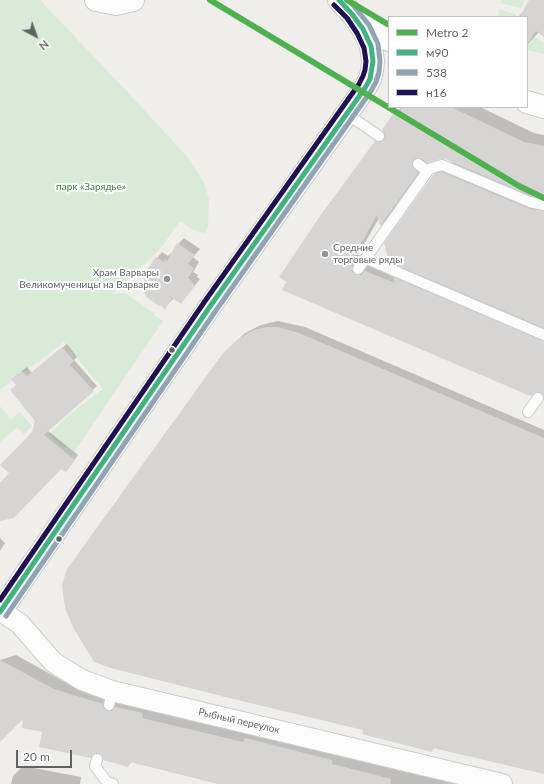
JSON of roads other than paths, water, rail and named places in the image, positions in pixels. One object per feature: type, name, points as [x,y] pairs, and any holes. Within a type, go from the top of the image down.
[{"type":"street","points":[[96,0],[116,4],[133,0]]},
{"type":"street","points":[[346,7],[375,32],[388,39]]},
{"type":"street","points":[[0,612],[207,311],[347,114],[370,79],[373,61],[371,46],[363,29],[346,7]]},
{"type":"street","points":[[528,102],[544,107]]},
{"type":"street","name":"Рыбный переулок","points":[[0,612],[20,624],[53,662],[110,698],[502,784]]},
{"type":"lane","points":[[347,114],[379,136]]},
{"type":"lane","points":[[418,164],[427,171]]},
{"type":"lane","points":[[358,269],[429,169],[442,165],[530,202],[544,205]]},
{"type":"lane","points":[[367,256],[369,260],[544,335]]},
{"type":"lane","points":[[528,412],[538,398]]},
{"type":"lane","points":[[97,759],[95,766],[109,784]]},
{"type":"metro line","name":"2","points":[[210,0],[388,107]]},
{"type":"metro line","name":"2","points":[[347,0],[388,24]]},
{"type":"metro line","name":"2","points":[[389,108],[519,186],[544,198]]},
{"type":"place","name":"Средние торговые ряды","points":[[325,254]]},
{"type":"place","name":"Храм Варвары Великомученицы на Варварке","points":[[167,279]]},
{"type":"park label","name":"парк «Зарядье»","points":[[91,187]]}]
